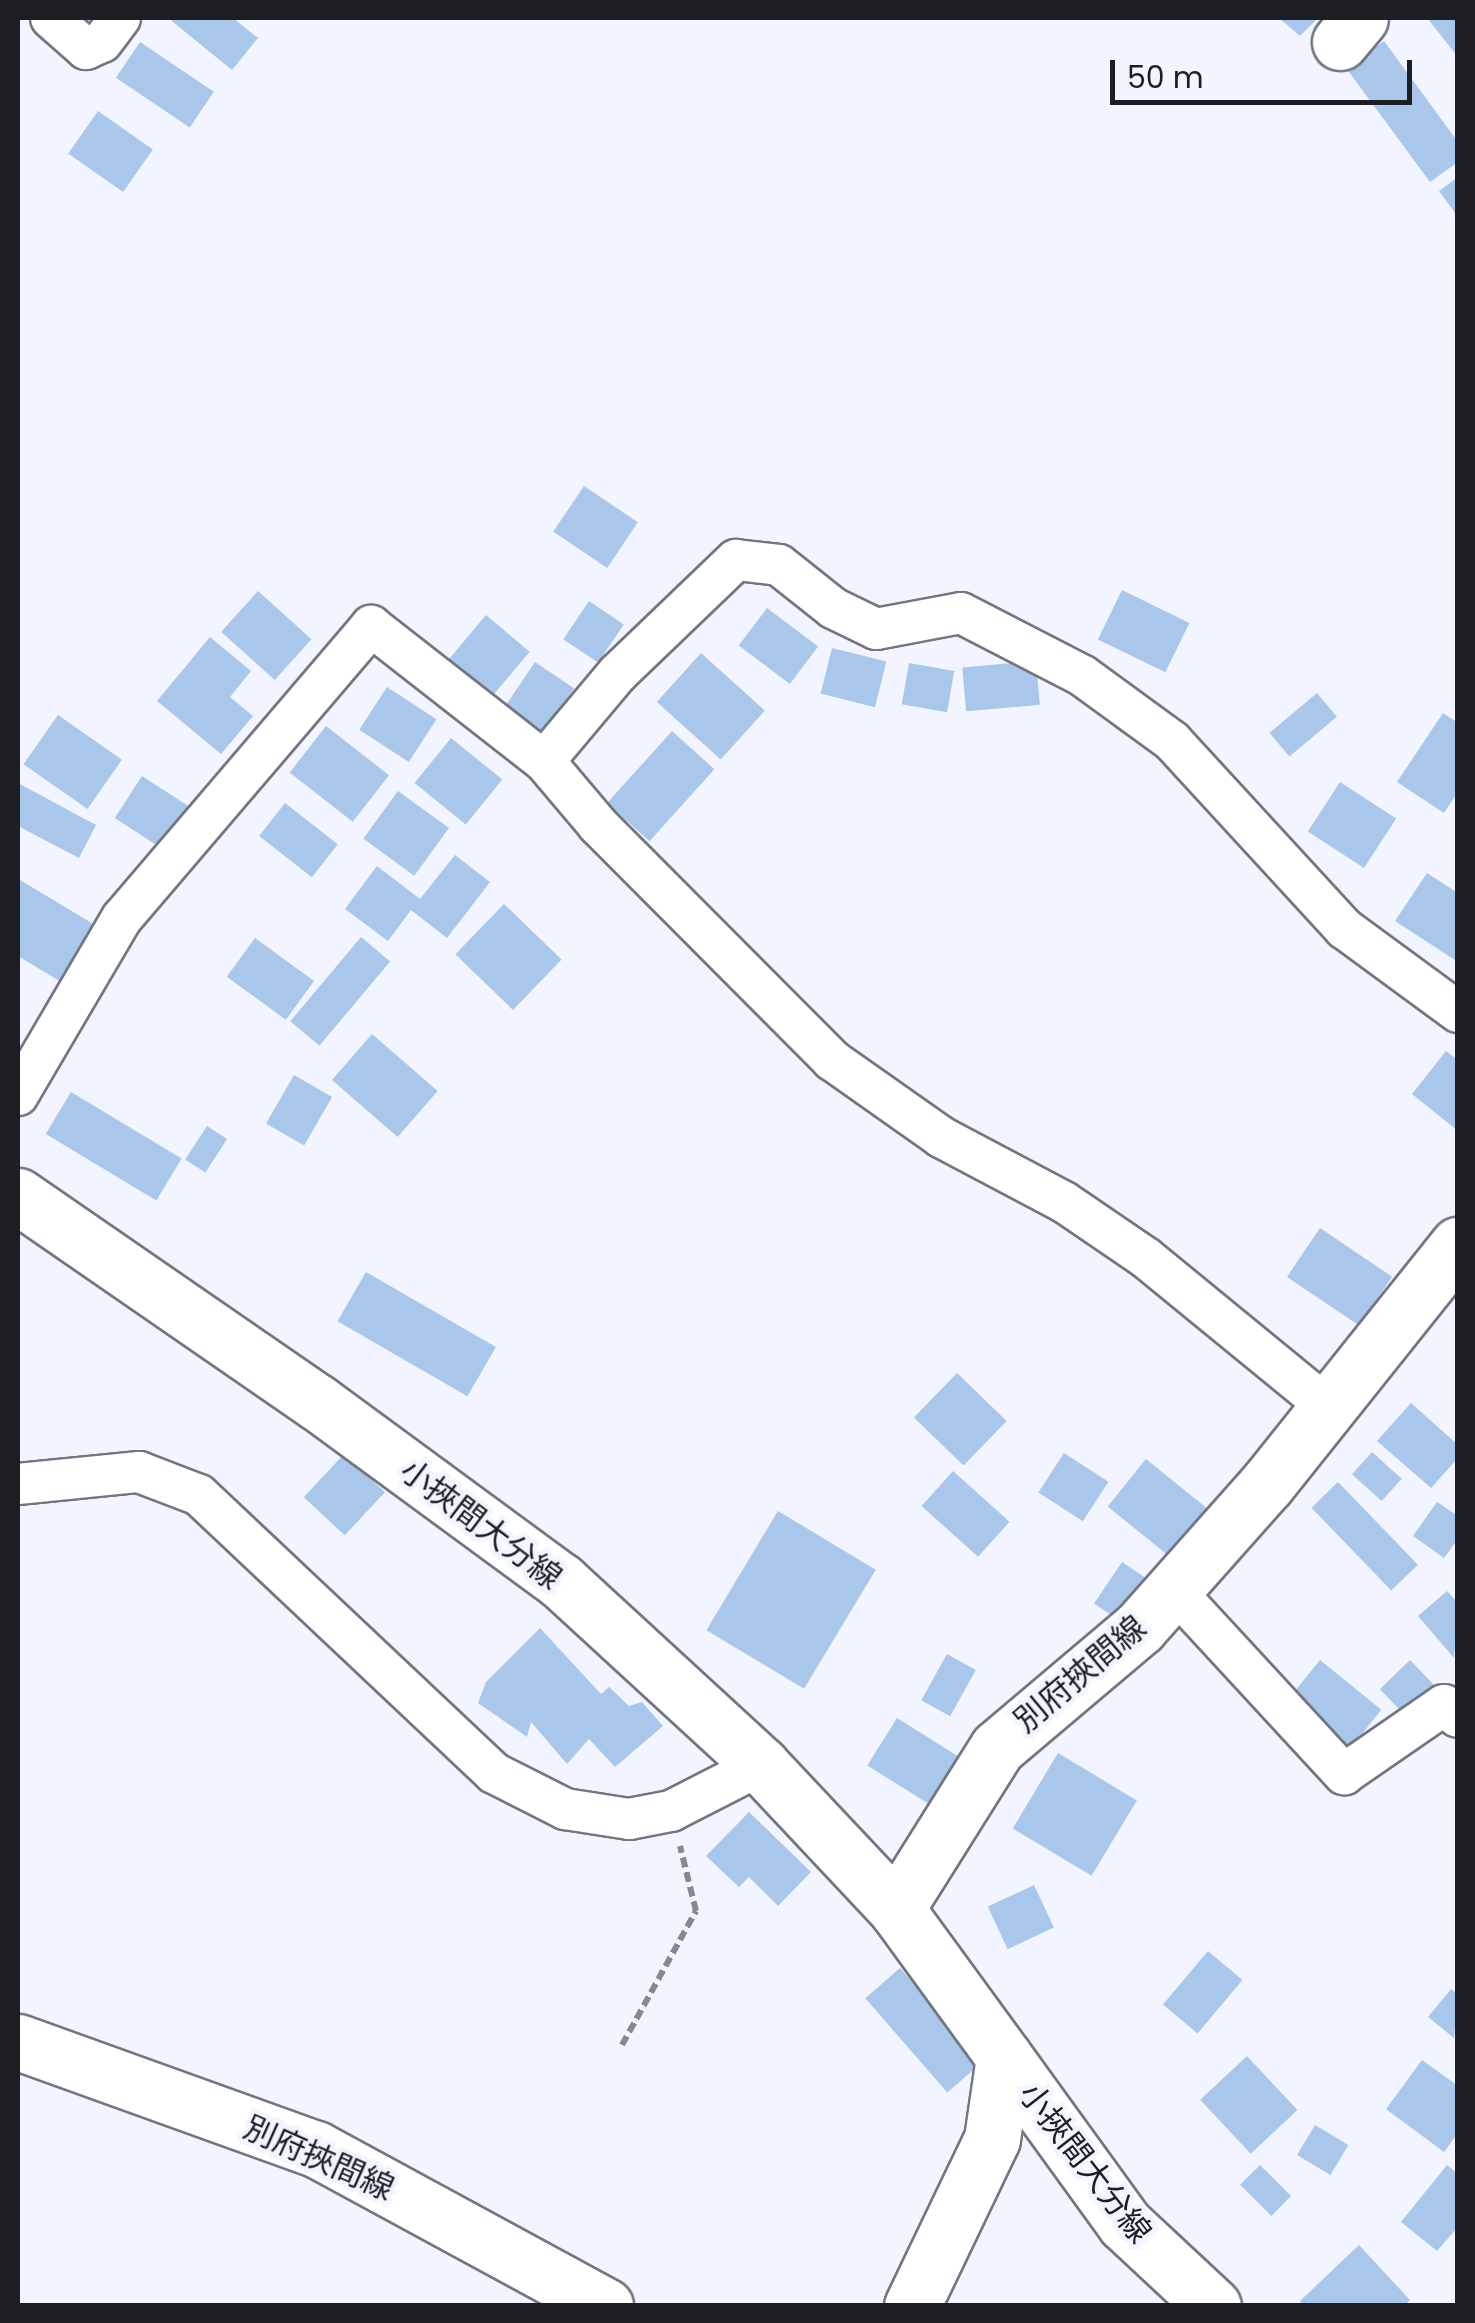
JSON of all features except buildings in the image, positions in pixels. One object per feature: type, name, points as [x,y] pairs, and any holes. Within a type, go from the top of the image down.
[{"type":"main road","name":"小挾間大分線","points":[[18,1196],[317,1402],[560,1581],[760,1765],[896,1909]]},
{"type":"main road","name":"別府挾間線","points":[[896,1909],[1005,1738],[1084,1678],[1174,1590],[1458,1245]]},
{"type":"main road","points":[[896,1909],[1004,2058],[992,2138],[912,2306]]},
{"type":"main road","name":"別府挾間線","points":[[18,2042],[316,2149],[606,2306]]},
{"type":"main road","name":"小挾間大分線","points":[[1004,2058],[1124,2224],[1213,2306]]},
{"type":"street","points":[[52,18],[86,49],[102,42],[120,18]]},
{"type":"street","points":[[544,761],[617,674],[736,560],[779,565],[833,608],[876,629],[960,613],[1083,676],[1172,741],[1345,929],[1458,1012]]},
{"type":"street","points":[[18,1095],[122,918],[371,626],[544,761],[598,825],[832,1060],[941,1137],[1064,1202],[1146,1258],[1328,1406]]},
{"type":"street","points":[[18,1484],[139,1472],[200,1495],[494,1774],[566,1808],[629,1819],[670,1811],[760,1765]]},
{"type":"street","points":[[1174,1590],[1344,1774],[1444,1706],[1458,1717]]},
{"type":"path","points":[[622,2045],[696,1911],[670,1811]]}]
